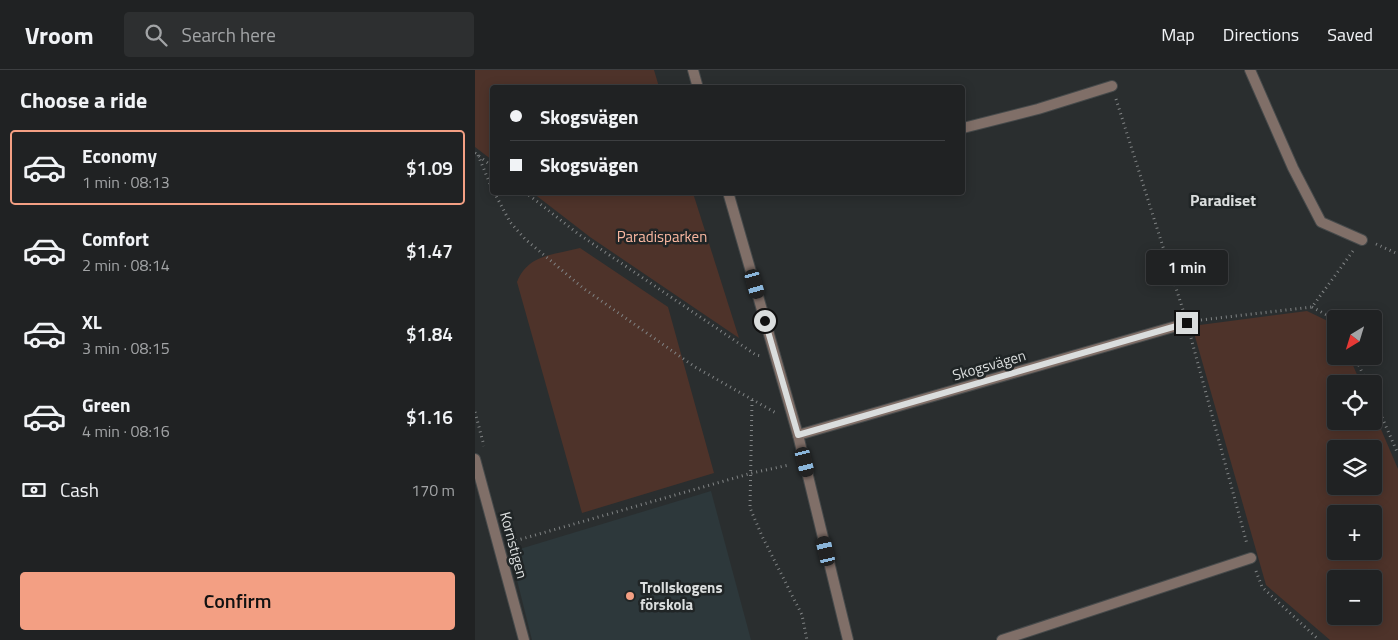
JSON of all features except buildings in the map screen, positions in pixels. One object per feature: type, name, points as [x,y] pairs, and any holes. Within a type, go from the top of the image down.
[{"type":"street","points":[[693,70],[697,85]]},
{"type":"street","points":[[1251,70],[1293,168],[1321,222],[1362,240]]},
{"type":"street","points":[[965,127],[1038,109],[1112,86]]},
{"type":"street","points":[[731,195],[798,435],[848,640]]},
{"type":"street","name":"Skogsvägen","points":[[798,435],[1187,323]]},
{"type":"street","name":"Kornstigen","points":[[475,459],[524,640]]},
{"type":"street","points":[[1002,640],[1251,558]]},
{"type":"path","points":[[476,154],[490,165]]},
{"type":"path","points":[[476,154],[490,185]]},
{"type":"path","points":[[495,195],[510,222],[525,239],[583,288],[695,367],[794,423]]},
{"type":"path","points":[[529,195],[577,234],[756,355],[776,357]]},
{"type":"path","points":[[1312,307],[1362,240],[1391,249],[1398,254]]},
{"type":"path","points":[[1187,323],[1204,319],[1312,307],[1327,315]]},
{"type":"path","points":[[752,400],[753,473],[751,508],[802,615],[807,640]]},
{"type":"path","points":[[1382,417],[1398,454]]},
{"type":"path","points":[[510,542],[753,473],[805,462]]},
{"type":"path","points":[[1251,558],[1262,587],[1319,640]]},
{"type":"shaded area","name":"Trollskogens förskola","points":[[711,491],[751,640],[532,640],[510,552]]},
{"type":"green space","points":[[475,70],[654,70],[658,85],[490,85],[490,158],[475,147]]},
{"type":"green space","name":"Paradisparken","points":[[536,195],[694,195],[739,338],[590,237]]},
{"type":"green space","points":[[580,248],[668,307],[714,473],[582,513],[517,282],[528,266],[535,261],[552,254]]},
{"type":"green space","points":[[1307,311],[1327,321],[1327,365],[1353,365],[1357,375],[1327,375],[1327,430],[1381,430],[1398,469],[1398,640],[1330,640],[1266,585],[1192,326]]},
{"type":"place","name":"Trollskogens förskola","points":[[630,596]]},
{"type":"district","name":"Paradiset","points":[[1223,200]]},
{"type":"route","points":[[765,321],[798,435],[1187,323]]}]
